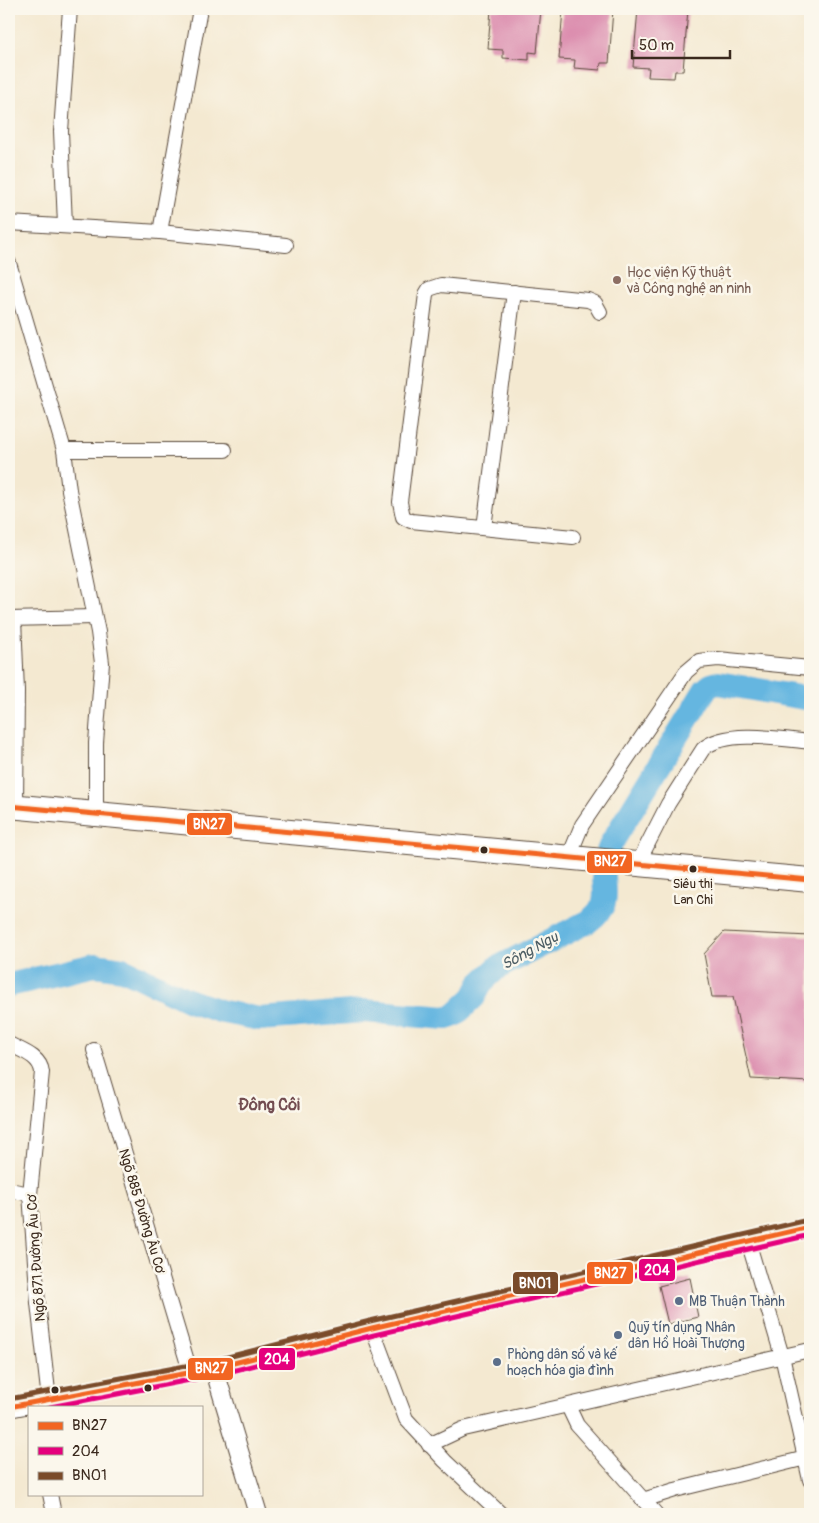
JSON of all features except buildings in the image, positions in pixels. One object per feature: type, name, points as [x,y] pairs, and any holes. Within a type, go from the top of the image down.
[{"type":"highway","points":[[12,807],[810,880]]},
{"type":"main road","points":[[9,1407],[38,1403],[190,1371],[214,1368],[372,1328],[810,1226]]},
{"type":"street","points":[[65,225],[61,131],[70,9]]},
{"type":"street","points":[[160,232],[200,9]]},
{"type":"street","points":[[9,223],[160,232],[286,245]]},
{"type":"street","points":[[9,263],[64,450],[69,490],[102,663],[96,743],[96,814]]},
{"type":"street","points":[[573,537],[411,521],[404,517],[400,502],[407,443],[426,294],[429,289],[441,285],[588,300],[595,303],[600,312]]},
{"type":"street","points":[[484,528],[514,292]]},
{"type":"street","points":[[64,450],[225,450]]},
{"type":"street","points":[[12,807],[13,691],[11,619],[94,617]]},
{"type":"street","points":[[572,859],[582,825],[686,672],[699,661],[718,659],[810,668]]},
{"type":"street","points":[[635,865],[668,804],[704,749],[710,743],[739,738],[810,742]]},
{"type":"street","name":"Ngõ 871 Đường Âu Cơ","points":[[9,1044],[37,1060],[41,1064],[42,1072],[30,1194],[38,1303],[38,1403]]},
{"type":"street","name":"Ngõ 885 Đường Âu Cơ","points":[[94,1050],[190,1371]]},
{"type":"street","points":[[9,1190],[30,1194]]},
{"type":"street","points":[[748,1241],[782,1356],[807,1457],[810,1480]]},
{"type":"street","points":[[372,1328],[406,1419],[429,1445],[501,1514]]},
{"type":"street","points":[[429,1445],[463,1429],[810,1350]]},
{"type":"street","points":[[214,1368],[258,1514]]},
{"type":"street","points":[[568,1406],[577,1425],[656,1514]]},
{"type":"street","points":[[643,1500],[675,1490],[807,1457]]},
{"type":"street","points":[[50,1496],[54,1514]]},
{"type":"waterway","name":"Sông Ngụ","points":[[9,985],[95,965],[123,969],[192,1002],[223,1012],[260,1019],[364,1011],[446,1018],[455,1015],[474,997],[481,983],[497,968],[589,921],[600,910],[605,896],[605,862],[612,842],[705,690],[711,685],[718,683],[810,699]]},
{"type":"transit line","name":"BN27","points":[[9,806],[810,880]]},
{"type":"transit line","name":"BN01","points":[[9,1399],[212,1361],[370,1321],[808,1220]]},
{"type":"transit line","name":"BN27","points":[[9,1407],[214,1368],[372,1328],[810,1227]]},
{"type":"transit line","name":"204","points":[[55,1406],[216,1375],[374,1335],[810,1235]]},
{"type":"place","name":"Học viện Kỹ thuật và Công nghệ an ninh","points":[[617,280]]},
{"type":"place","name":"Siêu thị Lan Chi","points":[[693,869]]},
{"type":"place","name":"MB Thuận Thành","points":[[679,1301]]},
{"type":"place","name":"Quỹ tín dụng Nhân dân Hồ Hoài Thượng","points":[[618,1335]]},
{"type":"place","name":"Phòng dân số và kế hoạch hóa gia đình","points":[[497,1362]]},
{"type":"district","name":"Đông Côi","points":[[269,1105]]}]
